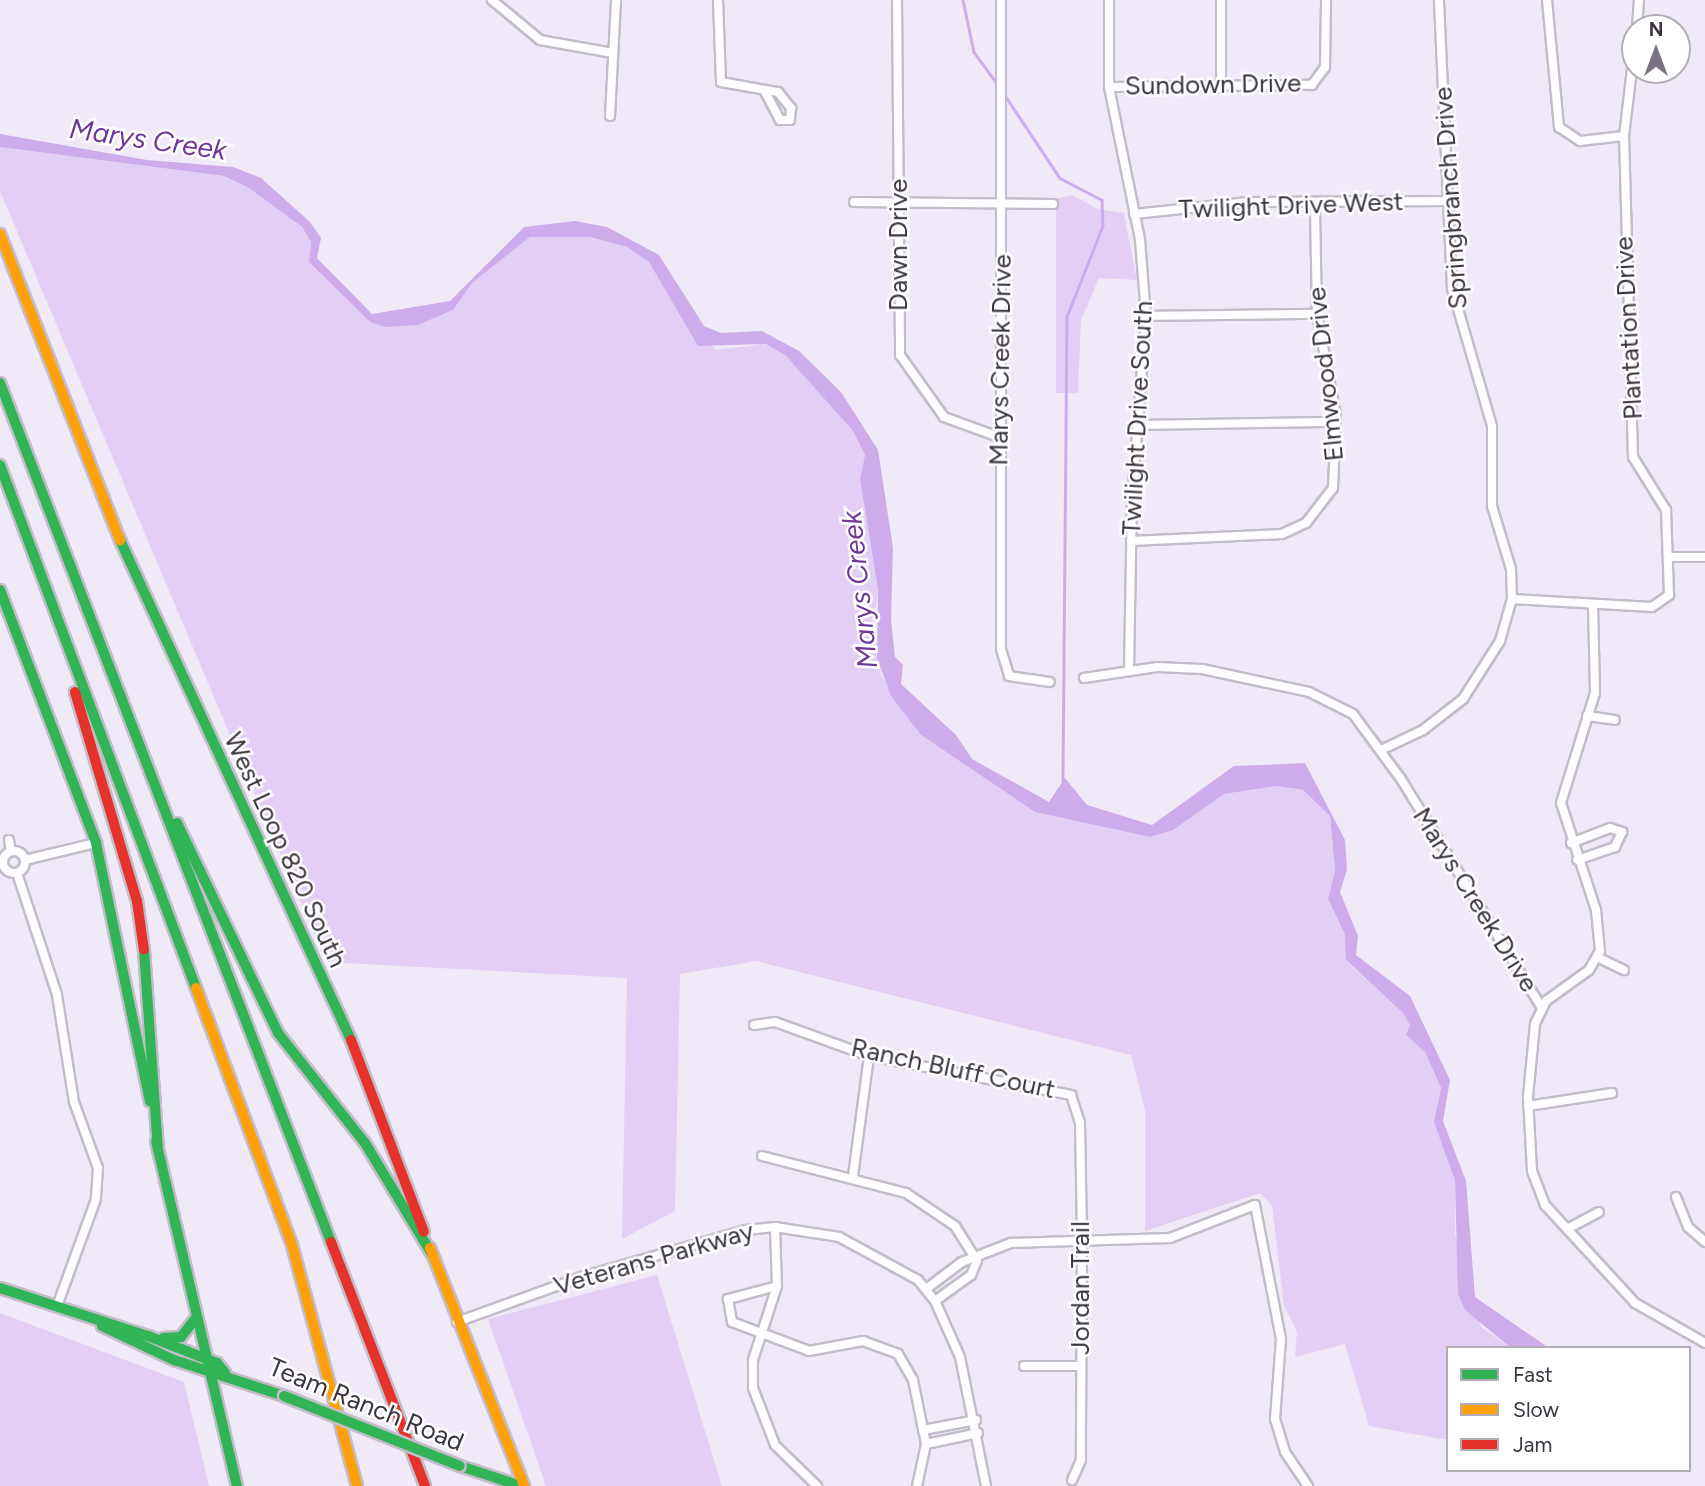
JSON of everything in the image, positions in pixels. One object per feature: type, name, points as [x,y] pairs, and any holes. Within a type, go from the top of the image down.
[{"type":"main road","name":"West Loop 820 South","points":[[0,234],[151,618],[359,1059],[457,1322],[522,1486]]},
{"type":"main road","points":[[0,383],[156,794],[425,1486]]},
{"type":"main road","points":[[0,465],[74,677],[292,1245],[357,1486]]},
{"type":"main road","points":[[1,595],[96,843],[128,972],[158,1147],[208,1372],[237,1486]]},
{"type":"main road","points":[[74,677],[77,712],[137,901],[149,975],[158,1147]]},
{"type":"main road","points":[[156,794],[173,814],[278,1033],[365,1143],[432,1254]]},
{"type":"main road","name":"Team Ranch Road","points":[[0,1288],[148,1336],[206,1359],[225,1373],[460,1466],[496,1483],[522,1486]]},
{"type":"main road","name":"Team Ranch Road","points":[[87,1317],[143,1348],[208,1372],[225,1373]]},
{"type":"main road","points":[[148,1336],[174,1340],[196,1318]]},
{"type":"street","points":[[492,0],[540,40],[613,53]]},
{"type":"street","points":[[610,116],[616,0]]},
{"type":"street","points":[[718,0],[721,82],[764,90]]},
{"type":"street","name":"Dawn Drive","points":[[897,0],[899,344],[907,370],[944,417],[999,437]]},
{"type":"street","name":"Marys Creek Drive","points":[[1001,0],[999,437],[1003,668],[1021,682],[1051,682]]},
{"type":"street","name":"Twilight Drive South","points":[[1109,0],[1109,87],[1134,214],[1146,316],[1141,425],[1131,541],[1129,671]]},
{"type":"street","points":[[1221,0],[1221,88]]},
{"type":"street","name":"Sundown Drive","points":[[1109,87],[1304,88],[1318,81],[1325,68],[1326,0]]},
{"type":"street","name":"Springbranch Drive","points":[[1381,750],[1423,730],[1463,699],[1497,649],[1512,600],[1511,569],[1492,506],[1492,426],[1452,288],[1439,0]]},
{"type":"street","points":[[1548,0],[1559,127],[1580,141],[1624,136]]},
{"type":"street","name":"Plantation Drive","points":[[1593,604],[1652,607],[1664,601],[1670,557],[1666,510],[1633,457],[1624,136],[1630,84]]},
{"type":"street","name":"Twilight Drive West","points":[[1134,214],[1226,203],[1315,206],[1448,201]]},
{"type":"street","points":[[854,202],[1054,204]]},
{"type":"street","name":"Elmwood Drive","points":[[1131,541],[1269,537],[1297,529],[1333,488],[1336,422],[1317,314],[1315,206]]},
{"type":"street","points":[[1146,316],[1317,314]]},
{"type":"street","points":[[1141,425],[1336,422]]},
{"type":"street","points":[[1670,557],[1705,557]]},
{"type":"street","points":[[1512,600],[1593,604],[1597,676],[1587,716],[1561,790],[1571,843],[1596,910],[1597,957],[1541,1007]]},
{"type":"street","name":"Marys Creek Drive","points":[[1084,678],[1129,671],[1190,668],[1309,692],[1353,714],[1381,750],[1541,1007],[1532,1038],[1528,1106],[1535,1186],[1567,1229],[1635,1303],[1705,1343]]},
{"type":"street","points":[[1587,716],[1615,720]]},
{"type":"street","points":[[1571,843],[1610,828],[1622,832],[1615,847],[1577,860]]},
{"type":"street","points":[[9,840],[12,851],[25,860]]},
{"type":"street","points":[[17,873],[25,860],[96,843]]},
{"type":"street","points":[[12,851],[3,863],[17,873],[57,995],[74,1102],[98,1168],[96,1199],[57,1306]]},
{"type":"street","points":[[1597,957],[1624,970]]},
{"type":"street","name":"Ranch Bluff Court","points":[[754,1026],[792,1026],[869,1056],[1071,1095]]},
{"type":"street","points":[[853,1175],[869,1056]]},
{"type":"street","points":[[1528,1106],[1612,1093]]},
{"type":"street","name":"Jordan Trail","points":[[1071,1095],[1080,1122],[1082,1239],[1081,1461],[1072,1480]]},
{"type":"street","points":[[762,1156],[886,1183],[930,1207],[955,1226],[977,1261]]},
{"type":"street","points":[[1676,1197],[1688,1227],[1705,1242]]},
{"type":"street","points":[[926,1289],[962,1262],[977,1261],[1019,1242],[1170,1238],[1255,1205],[1281,1339],[1275,1419],[1284,1452],[1308,1486]]},
{"type":"street","points":[[1567,1229],[1599,1212]]},
{"type":"street","points":[[775,1227],[777,1286],[751,1375],[761,1415],[786,1461],[817,1486]]},
{"type":"street","name":"Veterans Parkway","points":[[457,1322],[624,1263],[775,1227],[864,1247],[926,1289],[935,1301],[960,1357],[976,1420],[986,1486]]},
{"type":"street","points":[[935,1301],[971,1275],[977,1261]]},
{"type":"street","points":[[777,1286],[724,1302],[732,1322],[809,1351],[863,1341],[886,1344],[913,1380],[926,1444],[925,1474],[917,1486]]},
{"type":"street","points":[[1024,1366],[1081,1366]]},
{"type":"street","points":[[923,1430],[976,1420]]},
{"type":"street","points":[[926,1444],[978,1433]]},
{"type":"shaded area","points":[[0,134],[147,160],[233,167],[261,178],[310,222],[321,238],[317,258],[372,314],[450,301],[524,227],[575,221],[607,227],[659,255],[704,326],[721,333],[762,331],[799,351],[841,392],[878,450],[893,548],[891,620],[895,657],[903,665],[901,684],[956,735],[972,759],[1049,802],[1065,778],[1087,805],[1152,825],[1234,766],[1305,763],[1345,840],[1347,870],[1340,892],[1358,936],[1356,955],[1410,996],[1450,1080],[1443,1121],[1466,1181],[1475,1297],[1546,1346],[1509,1346],[1465,1310],[1458,1294],[1455,1181],[1434,1122],[1441,1088],[1425,1052],[1406,1035],[1410,1025],[1403,1013],[1346,960],[1345,934],[1328,899],[1335,870],[1330,816],[1303,790],[1277,786],[1224,794],[1173,830],[1150,837],[1035,812],[921,735],[891,696],[877,658],[878,590],[860,479],[865,455],[853,431],[786,356],[766,344],[698,346],[649,262],[627,247],[590,237],[530,237],[472,283],[453,310],[418,325],[385,327],[370,322],[309,262],[311,242],[302,227],[249,188],[224,176],[0,147]]},
{"type":"shaded area","points":[[0,147],[224,176],[249,188],[302,227],[311,242],[309,262],[370,322],[418,325],[453,310],[472,283],[530,237],[590,237],[627,247],[649,262],[715,350],[766,344],[786,356],[853,431],[865,455],[860,479],[878,590],[874,621],[881,675],[921,735],[1035,812],[1150,837],[1224,794],[1277,786],[1303,790],[1330,816],[1335,870],[1328,899],[1346,934],[1346,961],[1403,1013],[1410,1025],[1406,1035],[1425,1052],[1441,1088],[1434,1122],[1455,1181],[1455,1234],[1481,1327],[1508,1346],[1446,1346],[1446,1440],[1369,1426],[1345,1344],[1295,1357],[1297,1332],[1284,1305],[1272,1206],[1260,1193],[1145,1231],[1145,1110],[1131,1055],[756,961],[680,974],[675,1211],[622,1239],[627,978],[326,962],[0,191]]},
{"type":"shaded area","points":[[1072,195],[1098,209],[1124,213],[1137,280],[1099,278],[1081,320],[1078,393],[1056,393],[1056,199]]},
{"type":"shaded area","points":[[657,1275],[722,1486],[546,1486],[488,1319]]},
{"type":"shaded area","points":[[0,1313],[184,1382],[209,1486],[0,1486]]},
{"type":"waterway","points":[[963,0],[974,52],[998,85]]},
{"type":"waterway","points":[[1004,94],[1060,178],[1102,200],[1103,226],[1067,317],[1063,780]]},
{"type":"traffic: fast","points":[[0,383],[331,1242]]},
{"type":"traffic: fast","points":[[0,465],[196,988]]},
{"type":"traffic: fast","points":[[120,540],[351,1040]]},
{"type":"traffic: fast","points":[[0,590],[96,843],[150,1101]]},
{"type":"traffic: fast","points":[[177,823],[278,1033],[365,1143],[432,1254]]},
{"type":"traffic: fast","points":[[144,950],[158,1148]]},
{"type":"traffic: fast","points":[[156,1141],[237,1486]]},
{"type":"traffic: fast","points":[[0,1288],[148,1336],[217,1363],[225,1373]]},
{"type":"traffic: fast","points":[[163,1338],[181,1337],[196,1318]]},
{"type":"traffic: fast","points":[[102,1326],[174,1360],[284,1396]]},
{"type":"traffic: fast","points":[[284,1396],[460,1466]]},
{"type":"traffic: fast","points":[[460,1466],[521,1486]]},
{"type":"traffic: slow","points":[[0,234],[120,540]]},
{"type":"traffic: slow","points":[[196,988],[292,1245],[357,1486]]},
{"type":"traffic: slow","points":[[430,1248],[524,1486]]},
{"type":"traffic: jam","points":[[75,692],[137,901],[144,950]]},
{"type":"traffic: jam","points":[[351,1040],[424,1232]]},
{"type":"traffic: jam","points":[[331,1242],[425,1486]]},
{"type":"water label","name":"Marys Creek","points":[[148,139]]},
{"type":"water label","name":"Marys Creek","points":[[859,590]]}]
